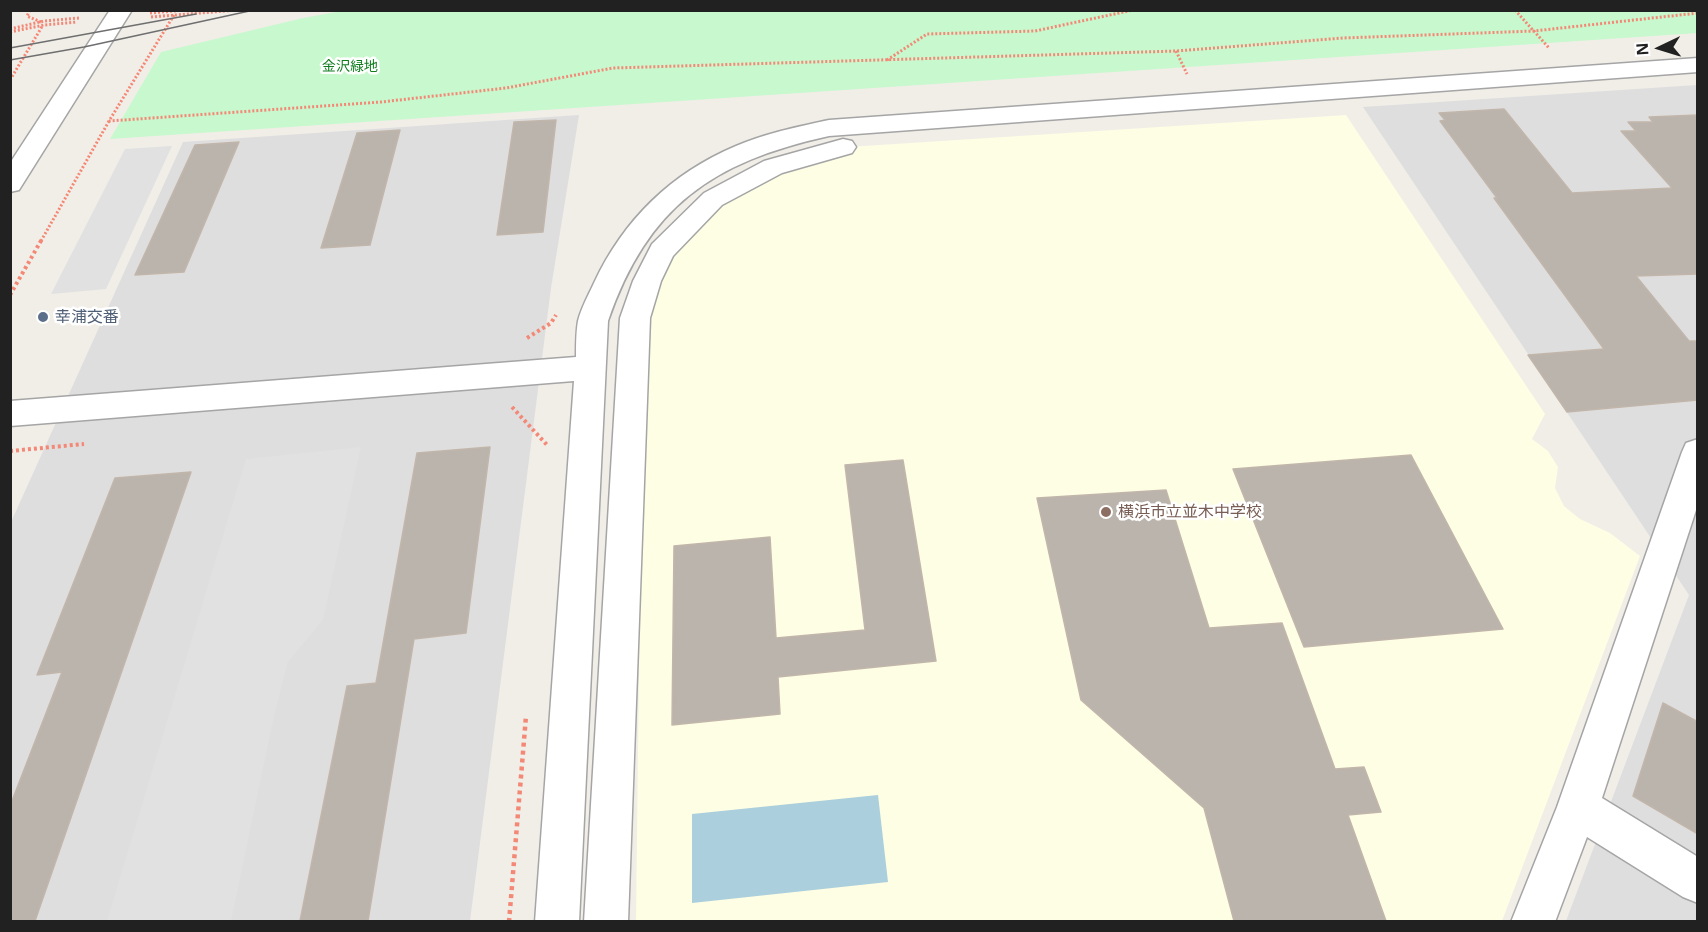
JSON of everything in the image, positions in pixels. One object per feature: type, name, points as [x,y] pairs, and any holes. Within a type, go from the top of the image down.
[{"type":"street","points":[[10,184],[121,10]]},
{"type":"street","points":[[557,921],[593,321],[605,286],[638,231],[668,201],[709,170],[762,145],[829,128],[1698,65]]},
{"type":"street","points":[[606,921],[635,318],[646,281],[662,251],[713,199],[773,166],[843,147],[1698,85]]},
{"type":"street","points":[[10,414],[589,368]]},
{"type":"street","points":[[1533,921],[1578,807],[1698,452]]},
{"type":"street","points":[[1578,807],[1698,882]]},
{"type":"path","points":[[30,10],[27,16],[39,19],[44,25]]},
{"type":"path","points":[[886,60],[927,34],[1035,31],[1133,10]]},
{"type":"path","points":[[1515,10],[1551,51],[1540,51]]},
{"type":"path","points":[[109,121],[381,102],[506,88],[613,68],[1176,51],[1342,38],[1534,31],[1698,13]]},
{"type":"path","points":[[10,295],[109,121],[174,15]]},
{"type":"path","points":[[10,32],[44,25]]},
{"type":"path","points":[[10,80],[44,25]]},
{"type":"path","points":[[1175,75],[1187,74],[1176,51]]},
{"type":"path","points":[[519,344],[551,323],[562,307]]},
{"type":"path","points":[[502,406],[513,407],[549,446],[548,458]]},
{"type":"path","points":[[10,451],[93,443]]},
{"type":"path","points":[[509,921],[527,708]]},
{"type":"shaded area","points":[[1697,85],[1697,921],[1566,921],[1689,595],[1363,107]]},
{"type":"shaded area","points":[[579,115],[551,288],[470,921],[11,922],[11,522],[183,142]]},
{"type":"shaded area","name":"横浜市立並木中学校","points":[[1346,115],[1545,414],[1532,439],[1548,451],[1558,467],[1555,488],[1564,506],[1580,519],[1610,533],[1640,556],[1502,921],[636,922],[643,326],[662,270],[705,220],[768,171],[848,147]]},
{"type":"shaded area","points":[[172,146],[106,289],[51,294],[125,149]]},
{"type":"shaded area","points":[[361,447],[323,620],[288,662],[274,716],[231,921],[107,921],[246,459]]},
{"type":"green space","name":"金沢緑地","points":[[347,10],[1697,10],[1698,33],[110,139],[161,52],[303,18]]},
{"type":"water","points":[[878,795],[888,882],[692,903],[692,814]]},
{"type":"building","points":[[1504,109],[1572,193],[1672,188],[1621,131],[1636,131],[1628,122],[1653,122],[1649,117],[1698,115],[1698,274],[1636,276],[1689,341],[1698,341],[1698,400],[1567,412],[1528,355],[1604,349],[1440,121],[1445,120],[1439,113]]},
{"type":"building","points":[[556,120],[543,232],[497,235],[514,122]]},
{"type":"building","points":[[400,130],[370,245],[321,248],[357,133]]},
{"type":"building","points":[[239,142],[184,272],[135,275],[195,145]]},
{"type":"building","points":[[490,447],[466,633],[414,639],[368,921],[300,921],[347,686],[376,683],[417,453]]},
{"type":"building","points":[[1411,455],[1503,629],[1304,647],[1233,469]]},
{"type":"building","points":[[903,460],[936,661],[778,677],[780,714],[672,725],[674,546],[770,537],[776,638],[865,630],[845,465]]},
{"type":"building","points":[[191,472],[35,921],[10,921],[10,806],[62,672],[37,675],[115,478]]},
{"type":"building","points":[[1166,490],[1209,628],[1282,623],[1335,769],[1364,767],[1381,812],[1348,815],[1386,921],[1234,921],[1204,808],[1081,700],[1037,498]]},
{"type":"building","points":[[1663,703],[1698,722],[1698,834],[1633,796]]},
{"type":"tram line","points":[[10,60],[84,47],[254,10]]},
{"type":"tram line","points":[[10,48],[196,14]]},
{"type":"place","name":"幸浦交番","points":[[43,317]]},
{"type":"place","name":"横浜市立並木中学校","points":[[1106,512]]}]
